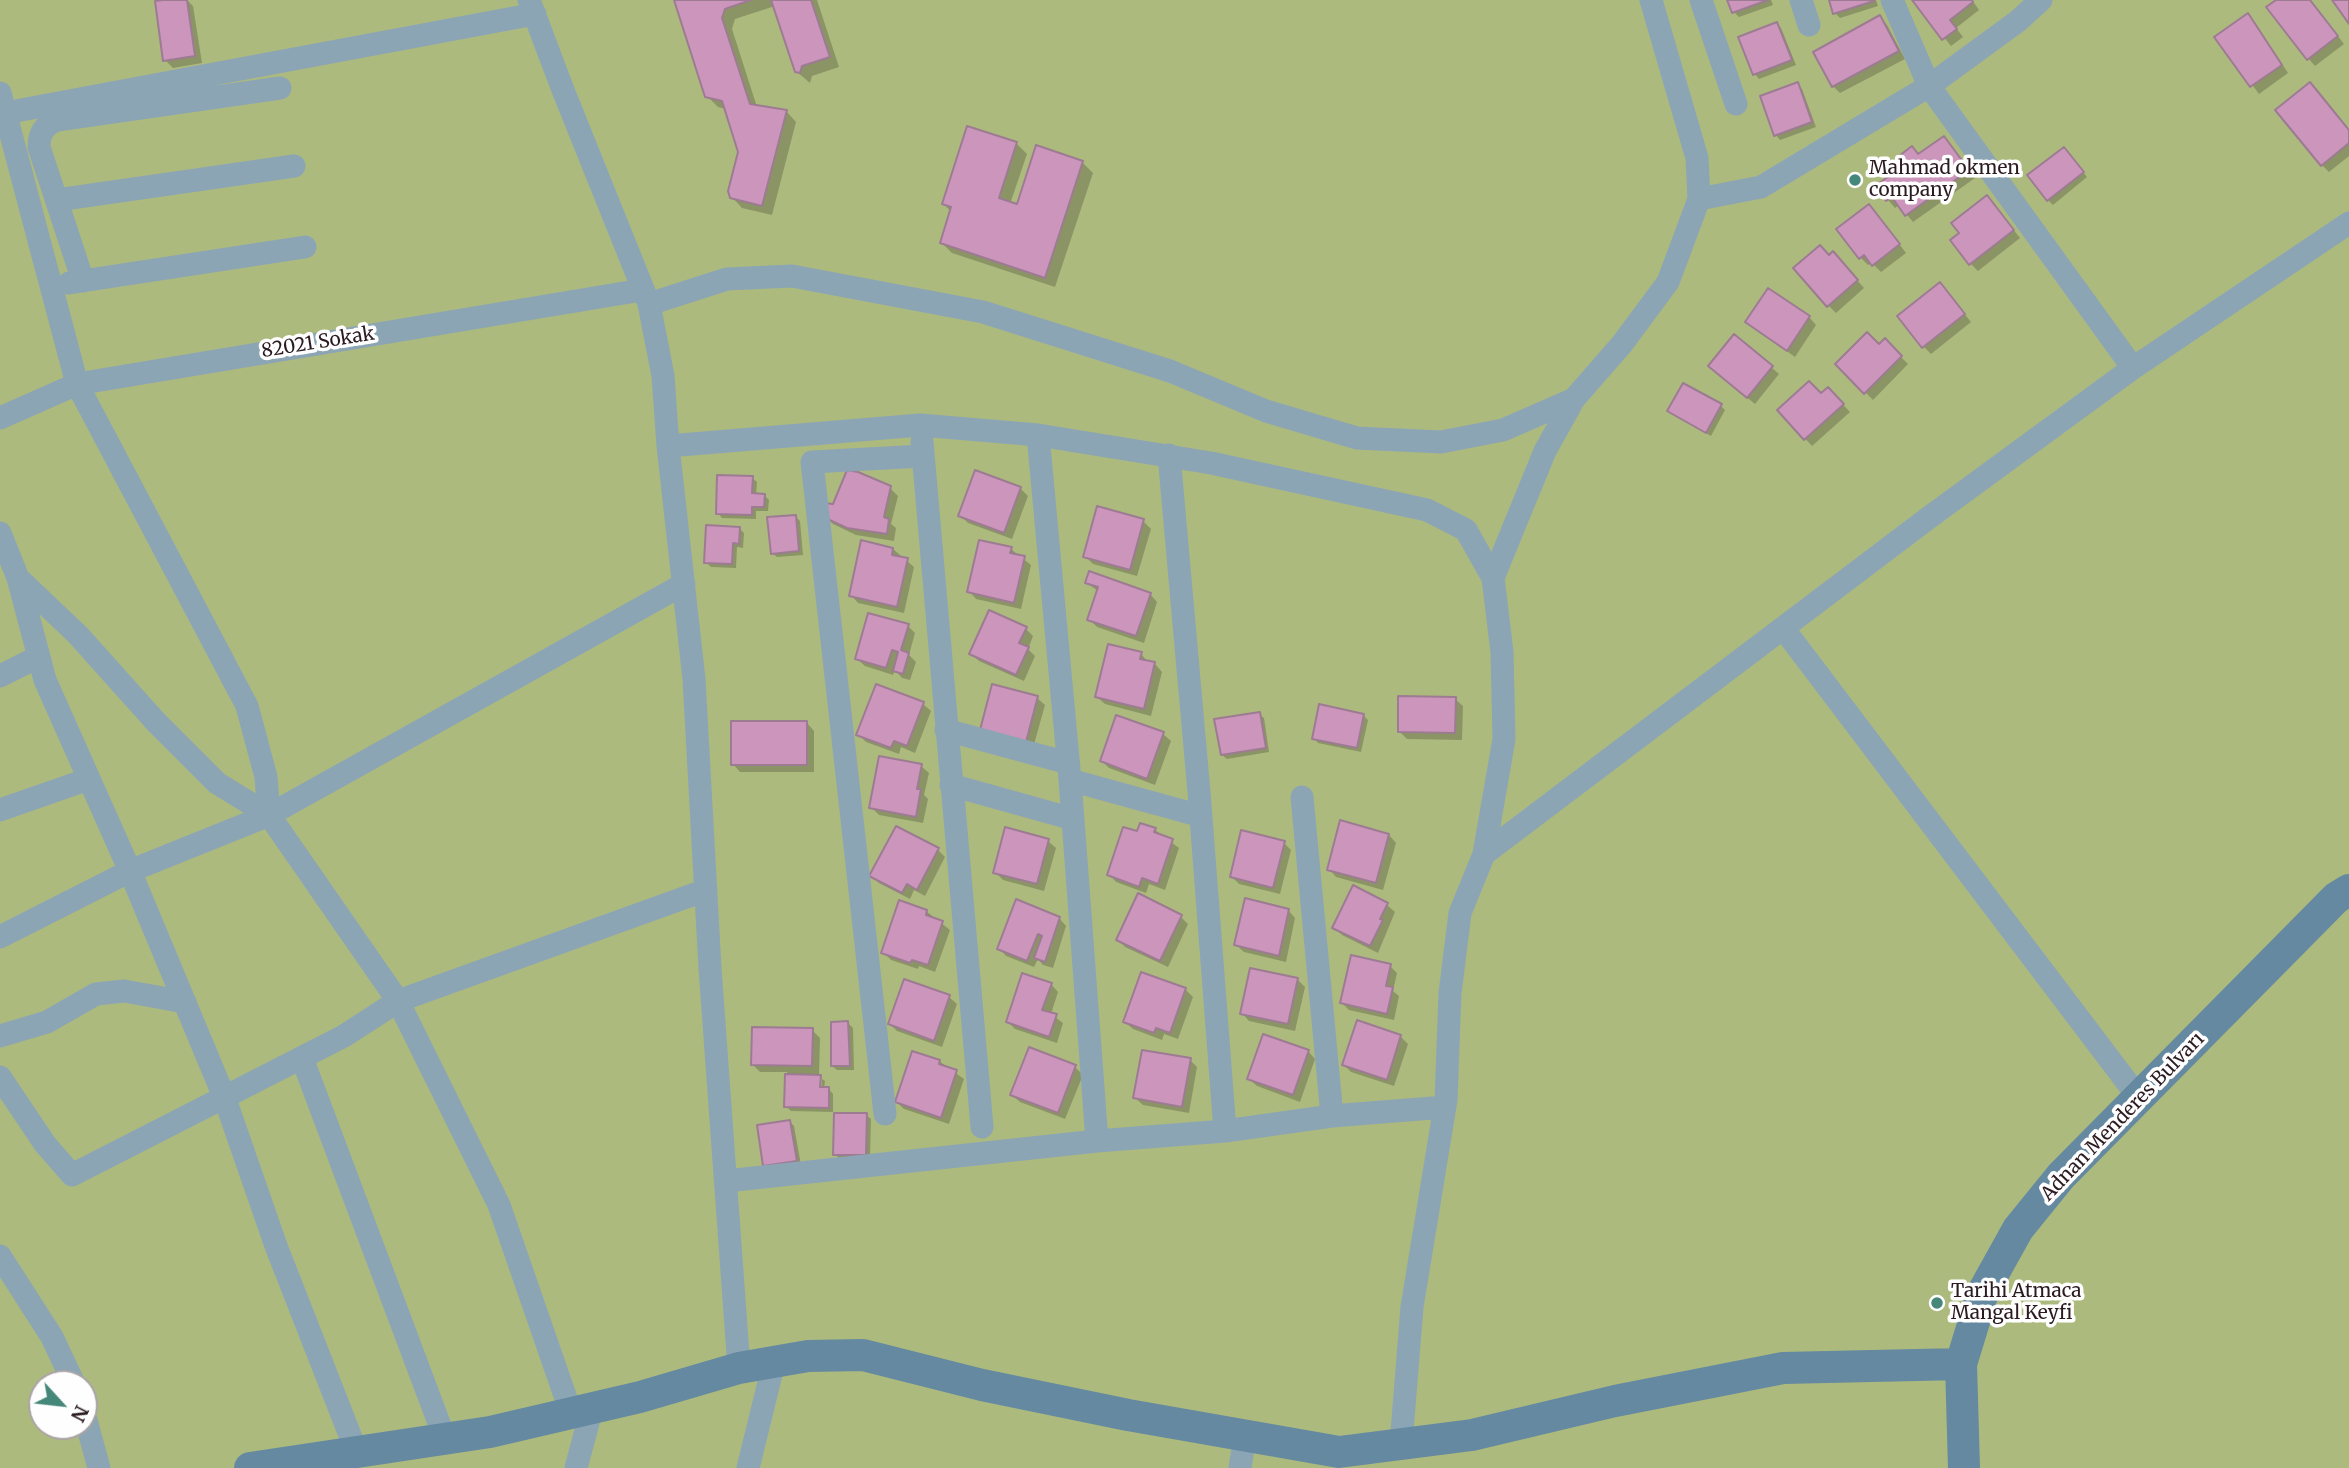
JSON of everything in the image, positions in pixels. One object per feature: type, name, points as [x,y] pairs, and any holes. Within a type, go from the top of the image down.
[{"type":"main road","name":"Adnan Menderes Bulvarı","points":[[1964,1468],[1961,1364],[1983,1292],[2018,1229],[2061,1176],[2336,898],[2349,890]]},
{"type":"main road","points":[[267,1467],[490,1432],[582,1411],[739,1368],[808,1356],[863,1356],[982,1385],[1128,1415],[1339,1451],[1472,1435],[1615,1401],[1783,1368],[1961,1364]]},
{"type":"street","points":[[1493,578],[1545,451],[1574,399],[1622,344],[1668,282],[1699,199],[1697,158],[1651,0]]},
{"type":"street","points":[[1701,0],[1736,104]]},
{"type":"street","points":[[1801,0],[1810,25]]},
{"type":"street","points":[[1892,0],[1929,86],[2133,369]]},
{"type":"street","points":[[1699,199],[1761,187],[1929,86],[2018,22],[2041,0]]},
{"type":"street","points":[[269,816],[266,777],[247,706],[77,384],[1,106],[532,7],[645,297],[663,376],[668,446],[694,679],[739,1368]]},
{"type":"street","points":[[83,281],[39,147],[40,135],[52,122],[280,88]]},
{"type":"street","points":[[57,200],[294,166]]},
{"type":"street","points":[[1484,854],[2133,369],[2349,223]]},
{"type":"street","points":[[52,286],[305,247]]},
{"type":"street","name":"82021 Sokak","points":[[0,418],[77,384],[223,358],[645,297],[727,279],[792,276],[983,312],[1170,371],[1266,411],[1357,438],[1441,442],[1503,430],[1574,399]]},
{"type":"street","points":[[668,446],[920,425],[1038,435],[1169,455],[1427,510],[1466,530],[1493,578],[1502,652],[1504,739],[1484,854],[1460,913],[1450,993],[1445,1107],[1412,1307],[1401,1444]]},
{"type":"street","points":[[920,425],[982,1127]]},
{"type":"street","points":[[1038,435],[1073,819],[1097,1141]]},
{"type":"street","points":[[1169,455],[1225,1131]]},
{"type":"street","points":[[885,1114],[812,463],[923,456]]},
{"type":"street","points":[[0,533],[45,680],[130,871],[225,1099],[276,1246],[357,1453]]},
{"type":"street","points":[[10,571],[78,635],[156,722],[217,783],[269,816],[398,1001],[499,1205],[582,1411],[576,1468]]},
{"type":"street","points":[[0,937],[130,871],[269,816],[684,584]]},
{"type":"street","points":[[1783,628],[2139,1098]]},
{"type":"street","points":[[0,676],[38,657]]},
{"type":"street","points":[[946,730],[1201,816]]},
{"type":"street","points":[[0,810],[89,779]]},
{"type":"street","points":[[951,785],[1073,819]]},
{"type":"street","points":[[1302,797],[1332,1116]]},
{"type":"street","points":[[0,1077],[45,1144],[72,1175],[344,1036],[398,1001],[706,890]]},
{"type":"street","points":[[0,1036],[47,1022],[96,994],[124,991],[185,1002]]},
{"type":"street","points":[[302,1058],[444,1439]]},
{"type":"street","points":[[726,1181],[1097,1141],[1225,1131],[1332,1116],[1445,1107]]},
{"type":"street","points":[[0,1256],[52,1337],[67,1370]]},
{"type":"street","points":[[748,1468],[774,1362]]},
{"type":"street","points":[[1240,1468],[1245,1435]]},
{"type":"street","points":[[91,1440],[99,1468]]},
{"type":"green space","points":[[0,0],[2349,0],[2349,1468],[0,1468]]},
{"type":"building","points":[[187,0],[195,56],[163,61],[155,1]]},
{"type":"building","points":[[674,0],[751,0],[725,9],[722,18],[750,104],[787,110],[762,206],[730,198],[728,191],[738,152],[722,101],[705,97]]},
{"type":"building","points":[[771,0],[811,0],[830,57],[802,66],[800,73],[795,72]]},
{"type":"building","points":[[1727,0],[1768,0],[1732,13]]},
{"type":"building","points":[[1829,0],[1874,0],[1874,1],[1833,14]]},
{"type":"building","points":[[1912,0],[1973,2],[1950,20],[1957,29],[1942,40]]},
{"type":"building","points":[[2276,0],[2310,0],[2338,36],[2307,60],[2266,7]]},
{"type":"building","points":[[2332,0],[2349,0],[2349,24]]},
{"type":"building","points":[[2248,13],[2282,65],[2250,87],[2214,37]]},
{"type":"building","points":[[1880,15],[1899,51],[1832,87],[1813,52]]},
{"type":"building","points":[[1777,22],[1792,60],[1753,75],[1738,37]]},
{"type":"building","points":[[1798,82],[1812,122],[1774,136],[1760,96]]},
{"type":"building","points":[[2310,82],[2349,130],[2349,143],[2321,166],[2275,110]]},
{"type":"building","points":[[967,126],[1017,142],[999,198],[1017,204],[1036,145],[1083,161],[1045,278],[940,243],[951,207],[942,204]]},
{"type":"building","points":[[1944,136],[1969,170],[1905,216],[1892,197],[1886,201],[1875,186],[1905,165],[1899,156],[1912,146],[1918,154]]},
{"type":"building","points":[[2064,147],[2084,172],[2047,201],[2027,175]]},
{"type":"building","points":[[1987,195],[2014,230],[1969,265],[1950,240],[1959,233],[1951,223]]},
{"type":"building","points":[[1869,204],[1900,244],[1872,266],[1864,255],[1859,259],[1836,229]]},
{"type":"building","points":[[1820,245],[1829,255],[1833,251],[1858,280],[1827,307],[1793,268]]},
{"type":"building","points":[[1940,282],[1965,314],[1922,348],[1897,316]]},
{"type":"building","points":[[1768,288],[1810,316],[1787,351],[1745,322]]},
{"type":"building","points":[[1867,332],[1879,344],[1885,338],[1902,356],[1864,394],[1835,364]]},
{"type":"building","points":[[1734,334],[1773,366],[1747,398],[1708,366]]},
{"type":"building","points":[[1809,381],[1821,393],[1828,387],[1844,404],[1804,440],[1777,410]]},
{"type":"building","points":[[1683,383],[1722,404],[1706,433],[1667,411]]},
{"type":"building","points":[[847,470],[891,486],[884,517],[889,519],[887,534],[847,528],[823,517],[825,503],[833,504]]},
{"type":"building","points":[[975,470],[1021,487],[1004,533],[958,516]]},
{"type":"building","points":[[717,475],[753,476],[752,493],[765,494],[764,507],[752,507],[752,515],[716,514]]},
{"type":"building","points":[[1097,506],[1144,519],[1130,570],[1083,557]]},
{"type":"building","points":[[796,515],[799,551],[771,554],[767,517]]},
{"type":"building","points":[[706,525],[740,527],[739,544],[733,543],[732,564],[704,563]]},
{"type":"building","points":[[861,540],[893,548],[892,555],[908,558],[897,607],[849,596]]},
{"type":"building","points":[[979,540],[1012,547],[1010,553],[1025,556],[1014,603],[967,592]]},
{"type":"building","points":[[1089,571],[1151,593],[1136,636],[1087,620],[1098,587],[1085,583]]},
{"type":"building","points":[[989,610],[1027,627],[1019,643],[1029,647],[1016,675],[969,654]]},
{"type":"building","points":[[868,613],[909,624],[901,650],[909,653],[903,674],[893,671],[898,652],[892,650],[886,668],[855,659]]},
{"type":"building","points":[[1108,644],[1142,652],[1140,659],[1155,662],[1144,709],[1095,697]]},
{"type":"building","points":[[876,684],[924,702],[907,746],[894,741],[891,748],[856,735]]},
{"type":"building","points":[[992,684],[1038,696],[1026,742],[980,730]]},
{"type":"building","points":[[1398,696],[1456,697],[1455,733],[1398,732]]},
{"type":"building","points":[[1319,704],[1364,714],[1357,748],[1312,739]]},
{"type":"building","points":[[1260,712],[1266,748],[1221,755],[1214,719]]},
{"type":"building","points":[[1116,715],[1164,732],[1147,779],[1100,761]]},
{"type":"building","points":[[731,721],[807,721],[807,765],[731,765]]},
{"type":"building","points":[[879,756],[922,764],[917,789],[921,789],[916,817],[869,808]]},
{"type":"building","points":[[1340,820],[1389,834],[1376,883],[1327,870]]},
{"type":"building","points":[[1140,823],[1156,828],[1154,832],[1173,839],[1158,884],[1142,878],[1139,887],[1107,875],[1123,827],[1137,831]]},
{"type":"building","points":[[896,826],[939,848],[917,890],[907,884],[902,893],[869,876]]},
{"type":"building","points":[[1005,827],[1049,839],[1037,884],[993,873]]},
{"type":"building","points":[[1241,830],[1285,841],[1273,888],[1230,877]]},
{"type":"building","points":[[1353,885],[1388,903],[1370,946],[1332,928]]},
{"type":"building","points":[[1138,893],[1182,915],[1160,961],[1116,940]]},
{"type":"building","points":[[1245,898],[1289,909],[1279,956],[1234,945]]},
{"type":"building","points":[[1016,899],[1060,917],[1045,962],[1034,958],[1042,936],[1038,934],[1027,961],[997,949]]},
{"type":"building","points":[[899,900],[927,910],[926,915],[943,921],[928,965],[912,960],[910,963],[881,953]]},
{"type":"building","points":[[1351,955],[1391,964],[1386,986],[1393,987],[1387,1014],[1340,1003]]},
{"type":"building","points":[[1250,968],[1298,978],[1288,1024],[1240,1014]]},
{"type":"building","points":[[1141,972],[1186,988],[1170,1033],[1156,1028],[1154,1033],[1123,1022]]},
{"type":"building","points":[[1022,973],[1052,983],[1042,1010],[1057,1014],[1049,1037],[1006,1022]]},
{"type":"building","points":[[904,979],[950,995],[934,1041],[888,1024]]},
{"type":"building","points":[[1357,1020],[1401,1035],[1387,1080],[1342,1065]]},
{"type":"building","points":[[848,1021],[850,1066],[831,1066],[831,1022]]},
{"type":"building","points":[[752,1027],[813,1028],[812,1066],[751,1065]]},
{"type":"building","points":[[1263,1034],[1309,1050],[1293,1095],[1247,1079]]},
{"type":"building","points":[[1029,1047],[1076,1065],[1058,1113],[1010,1095]]},
{"type":"building","points":[[1142,1050],[1191,1058],[1182,1107],[1133,1098]]},
{"type":"building","points":[[912,1051],[940,1060],[939,1064],[957,1070],[941,1118],[895,1102]]},
{"type":"building","points":[[785,1074],[821,1075],[820,1087],[829,1087],[829,1108],[784,1107]]},
{"type":"building","points":[[834,1113],[867,1113],[866,1155],[833,1155]]},
{"type":"building","points":[[790,1120],[797,1161],[763,1166],[757,1125]]},
{"type":"place","name":"Mahmad okmen company","points":[[1855,180]]},
{"type":"place","name":"Tarihi Atmaca Mangal Keyfi","points":[[1937,1303]]}]
